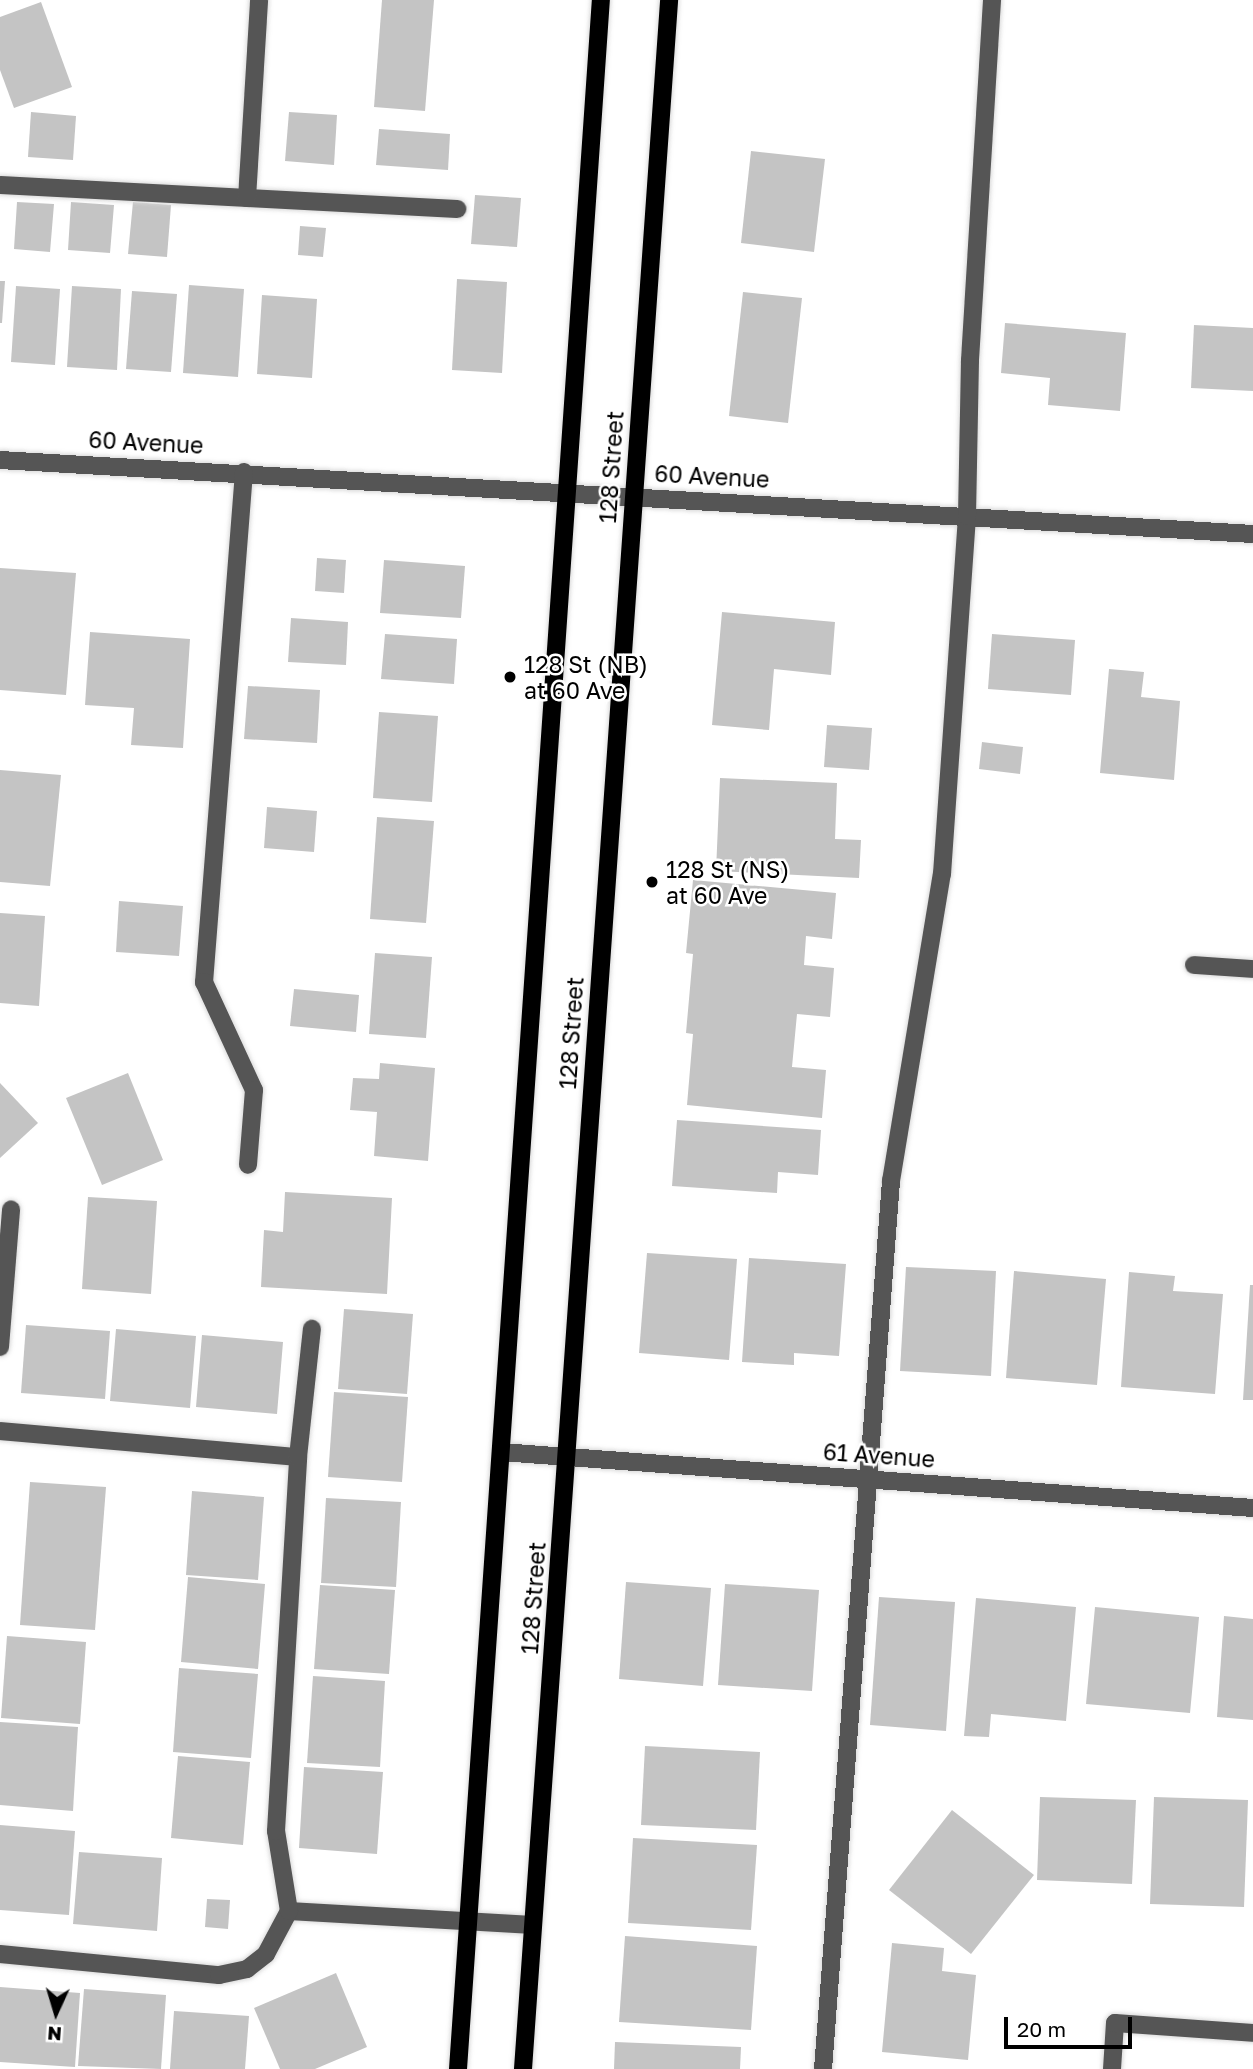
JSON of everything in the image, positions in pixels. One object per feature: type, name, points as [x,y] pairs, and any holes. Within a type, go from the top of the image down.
[{"type":"main road","name":"128 Street","points":[[458,2069],[601,0]]},
{"type":"main road","name":"128 Street","points":[[523,2069],[669,0]]},
{"type":"street","points":[[247,198],[260,0]]},
{"type":"street","points":[[823,2069],[866,1479],[891,1181],[942,874],[967,516],[970,360],[992,0]]},
{"type":"street","points":[[0,185],[457,209]]},
{"type":"street","name":"60 Avenue","points":[[0,460],[244,472],[1253,534]]},
{"type":"street","points":[[244,472],[204,982],[254,1090],[248,1166]]},
{"type":"street","points":[[1194,965],[1253,969]]},
{"type":"street","points":[[0,1347],[10,1209]]},
{"type":"street","points":[[0,1954],[219,1975],[247,1969],[266,1954],[289,1912],[275,1831],[298,1457],[312,1329]]},
{"type":"street","points":[[0,1432],[298,1457]]},
{"type":"street","name":"61 Avenue","points":[[501,1452],[1253,1508]]},
{"type":"street","points":[[289,1912],[533,1925]]},
{"type":"street","points":[[1112,2069],[1115,2023],[1253,2033]]},
{"type":"building","points":[[382,0],[434,0],[425,111],[374,107]]},
{"type":"building","points":[[41,2],[72,87],[14,108],[0,70],[0,17]]},
{"type":"building","points":[[31,112],[76,116],[73,160],[28,157]]},
{"type":"building","points":[[289,112],[337,115],[334,165],[285,161]]},
{"type":"building","points":[[379,129],[450,134],[448,170],[376,165]]},
{"type":"building","points":[[751,151],[825,159],[814,252],[741,243]]},
{"type":"building","points":[[475,195],[521,198],[517,247],[471,244]]},
{"type":"building","points":[[17,202],[54,204],[50,252],[14,249]]},
{"type":"building","points":[[71,202],[114,205],[110,253],[68,250]]},
{"type":"building","points":[[133,202],[171,205],[167,257],[128,254]]},
{"type":"building","points":[[300,226],[326,228],[323,257],[298,255]]},
{"type":"building","points":[[457,279],[507,282],[502,373],[452,370]]},
{"type":"building","points":[[0,281],[5,281],[2,323],[0,323]]},
{"type":"building","points":[[189,285],[244,289],[238,377],[183,373]]},
{"type":"building","points":[[16,286],[60,289],[55,365],[11,362]]},
{"type":"building","points":[[72,286],[121,289],[117,370],[67,367]]},
{"type":"building","points":[[132,291],[177,294],[171,372],[126,369]]},
{"type":"building","points":[[743,292],[802,298],[788,423],[729,416]]},
{"type":"building","points":[[262,295],[317,299],[312,378],[257,374]]},
{"type":"building","points":[[1005,323],[1126,333],[1120,411],[1048,405],[1050,378],[1001,373]]},
{"type":"building","points":[[1194,325],[1253,328],[1253,391],[1191,388]]},
{"type":"building","points":[[317,558],[346,560],[344,593],[315,591]]},
{"type":"building","points":[[384,560],[465,566],[461,618],[380,613]]},
{"type":"building","points":[[0,568],[76,573],[66,695],[0,690]]},
{"type":"building","points":[[722,612],[835,622],[831,675],[774,669],[769,730],[712,725]]},
{"type":"building","points":[[291,618],[348,622],[346,665],[288,662]]},
{"type":"building","points":[[90,632],[190,639],[183,748],[131,745],[134,708],[85,705]]},
{"type":"building","points":[[385,634],[457,639],[454,684],[381,679]]},
{"type":"building","points":[[992,634],[1075,640],[1071,695],[988,689]]},
{"type":"building","points":[[1109,669],[1144,672],[1141,697],[1180,701],[1174,780],[1100,773]]},
{"type":"building","points":[[248,686],[320,690],[317,743],[244,739]]},
{"type":"building","points":[[379,712],[438,716],[432,802],[373,798]]},
{"type":"building","points":[[827,725],[872,728],[869,770],[824,767]]},
{"type":"building","points":[[982,742],[1023,747],[1020,774],[979,769]]},
{"type":"building","points":[[0,770],[61,775],[50,886],[0,882]]},
{"type":"building","points":[[720,778],[837,783],[835,839],[861,840],[859,878],[716,871]]},
{"type":"building","points":[[267,807],[317,811],[314,852],[264,848]]},
{"type":"building","points":[[377,817],[434,821],[426,923],[370,919]]},
{"type":"building","points":[[693,880],[836,893],[832,939],[806,936],[804,965],[834,968],[830,1017],[797,1014],[792,1067],[826,1070],[822,1118],[687,1105],[693,1034],[686,1033],[693,954],[686,953]]},
{"type":"building","points":[[119,901],[183,906],[179,956],[116,952]]},
{"type":"building","points":[[0,913],[45,916],[39,1006],[0,1003]]},
{"type":"building","points":[[375,953],[432,957],[426,1038],[369,1034]]},
{"type":"building","points":[[294,989],[359,995],[356,1032],[290,1026]]},
{"type":"building","points":[[380,1063],[435,1068],[428,1161],[374,1156],[377,1112],[350,1110],[353,1078],[379,1079]]},
{"type":"building","points":[[128,1073],[163,1160],[102,1185],[66,1098]]},
{"type":"building","points":[[0,1083],[38,1123],[0,1158]]},
{"type":"building","points":[[677,1120],[821,1130],[818,1175],[778,1172],[777,1193],[672,1186]]},
{"type":"building","points":[[285,1192],[392,1198],[387,1294],[261,1287],[264,1230],[283,1232]]},
{"type":"building","points":[[88,1197],[157,1201],[151,1294],[82,1289]]},
{"type":"building","points":[[647,1253],[737,1259],[729,1360],[639,1353]]},
{"type":"building","points":[[749,1258],[846,1264],[839,1356],[794,1353],[794,1365],[742,1362]]},
{"type":"building","points":[[906,1267],[996,1271],[991,1376],[900,1371]]},
{"type":"building","points":[[1014,1271],[1106,1279],[1097,1385],[1006,1378]]},
{"type":"building","points":[[1129,1272],[1175,1276],[1173,1291],[1223,1294],[1215,1394],[1121,1387]]},
{"type":"building","points":[[1250,1285],[1253,1285],[1253,1400],[1243,1400]]},
{"type":"building","points":[[344,1309],[413,1314],[407,1394],[338,1389]]},
{"type":"building","points":[[26,1325],[110,1331],[105,1399],[21,1393]]},
{"type":"building","points":[[116,1329],[196,1336],[190,1408],[110,1401]]},
{"type":"building","points":[[202,1335],[283,1342],[277,1414],[196,1407]]},
{"type":"building","points":[[334,1392],[408,1397],[402,1482],[328,1477]]},
{"type":"building","points":[[30,1482],[106,1487],[95,1630],[20,1625]]},
{"type":"building","points":[[192,1491],[264,1497],[258,1580],[186,1575]]},
{"type":"building","points":[[326,1498],[401,1502],[396,1587],[321,1583]]},
{"type":"building","points":[[188,1577],[265,1584],[258,1669],[181,1662]]},
{"type":"building","points":[[626,1582],[711,1588],[703,1686],[619,1679]]},
{"type":"building","points":[[725,1584],[819,1590],[812,1691],[718,1685]]},
{"type":"building","points":[[320,1585],[395,1590],[389,1674],[314,1669]]},
{"type":"building","points":[[879,1597],[955,1602],[946,1731],[870,1725]]},
{"type":"building","points":[[976,1598],[1076,1607],[1066,1721],[991,1714],[989,1737],[964,1736]]},
{"type":"building","points":[[1095,1607],[1199,1617],[1190,1713],[1086,1704]]},
{"type":"building","points":[[1224,1616],[1253,1619],[1253,1720],[1217,1717]]},
{"type":"building","points":[[7,1636],[86,1642],[80,1724],[1,1718]]},
{"type":"building","points":[[179,1668],[258,1674],[251,1758],[173,1752]]},
{"type":"building","points":[[313,1676],[385,1681],[380,1767],[307,1763]]},
{"type":"building","points":[[0,1722],[78,1727],[73,1811],[0,1805]]},
{"type":"building","points":[[645,1746],[760,1752],[756,1830],[641,1825]]},
{"type":"building","points":[[178,1756],[250,1762],[243,1845],[171,1838]]},
{"type":"building","points":[[304,1767],[383,1772],[377,1854],[299,1848]]},
{"type":"building","points":[[1040,1797],[1136,1800],[1132,1884],[1037,1880]]},
{"type":"building","points":[[1154,1797],[1248,1800],[1244,1907],[1150,1904]]},
{"type":"building","points":[[952,1810],[1034,1875],[971,1954],[889,1890]]},
{"type":"building","points":[[0,1825],[75,1831],[69,1915],[0,1910]]},
{"type":"building","points":[[633,1838],[757,1845],[751,1930],[628,1923]]},
{"type":"building","points":[[79,1852],[162,1858],[157,1931],[73,1924]]},
{"type":"building","points":[[207,1899],[230,1900],[228,1929],[205,1927]]},
{"type":"building","points":[[625,1936],[757,1946],[751,2030],[619,2022]]},
{"type":"building","points":[[892,1943],[944,1948],[942,1971],[976,1975],[968,2060],[882,2052]]},
{"type":"building","points":[[336,1973],[367,2047],[315,2069],[280,2069],[254,2008]]},
{"type":"building","points":[[0,1987],[80,1993],[75,2067],[0,2062]]},
{"type":"building","points":[[84,1989],[166,1995],[161,2069],[78,2066]]},
{"type":"building","points":[[174,2011],[249,2016],[245,2069],[170,2069]]},
{"type":"building","points":[[615,2042],[741,2047],[740,2069],[614,2069]]},
{"type":"place","name":"128 St (NB) at 60 Ave","points":[[510,677]]},
{"type":"place","name":"128 St (NS) at 60 Ave","points":[[652,882]]}]
